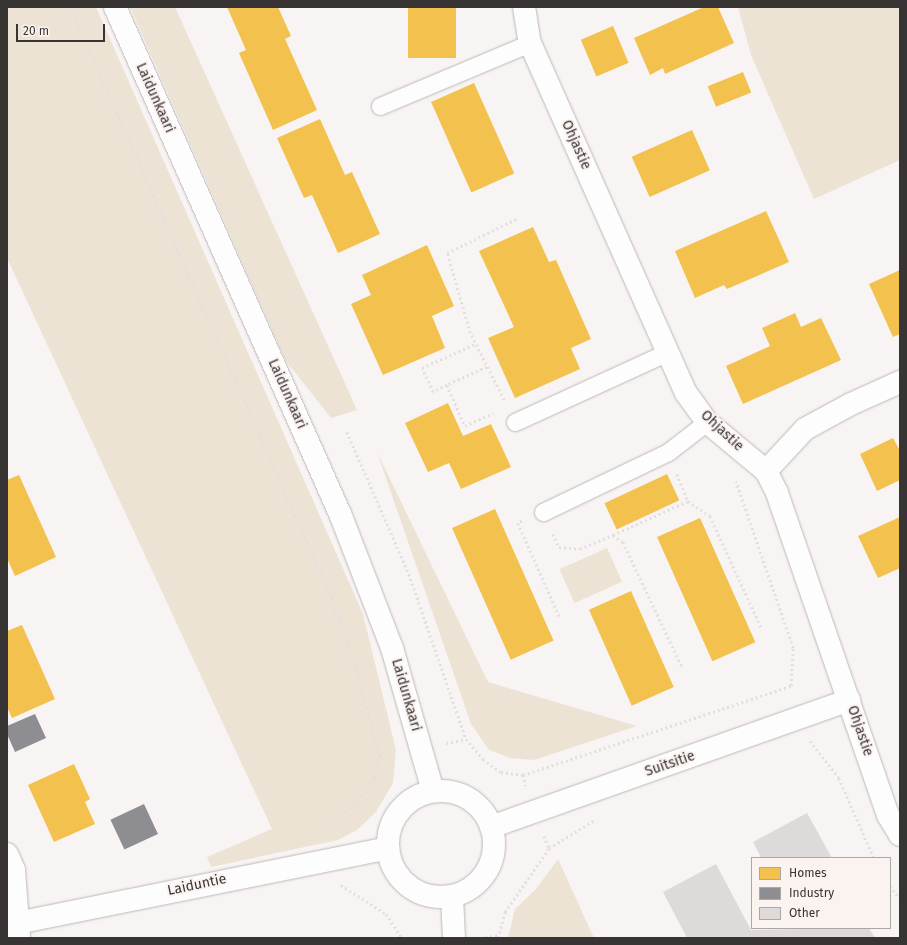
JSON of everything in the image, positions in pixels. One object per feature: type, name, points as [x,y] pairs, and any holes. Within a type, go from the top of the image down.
[{"type":"street","name":"Laidunkaari","points":[[115,7],[341,516],[392,648],[433,791]]},
{"type":"street","name":"Ohjastie","points":[[524,7],[530,43],[686,393],[707,422],[766,471],[778,493],[888,815],[900,835]]},
{"type":"street","points":[[766,471],[804,429],[851,404],[900,382]]},
{"type":"street","name":"Suitsitie","points":[[491,828],[849,700]]},
{"type":"street","points":[[433,791],[448,791],[475,803],[491,828],[494,845],[490,863],[481,878],[468,889],[452,896],[436,897],[409,886],[398,875],[391,862],[388,848],[389,832],[398,812],[418,795],[433,791]]},
{"type":"street","name":"Laiduntie","points":[[15,929],[327,858],[388,848]]},
{"type":"street","points":[[7,854],[14,870],[15,929]]},
{"type":"street","points":[[452,896],[454,938]]},
{"type":"lane","points":[[380,106],[530,43]]},
{"type":"lane","points":[[514,422],[668,352]]},
{"type":"lane","points":[[543,512],[668,452],[707,422]]},
{"type":"path","points":[[70,7],[332,598],[363,692],[379,756],[375,779],[355,805],[323,829],[327,858],[334,880],[386,914],[402,938]]},
{"type":"path","points":[[514,422],[475,344],[447,253],[516,219]]},
{"type":"path","points":[[475,344],[422,368],[433,392],[487,367]]},
{"type":"path","points":[[447,385],[465,426],[507,407]]},
{"type":"path","points":[[347,432],[409,574],[466,739]]},
{"type":"path","points":[[668,452],[688,501],[710,516],[762,629]]},
{"type":"path","points":[[560,618],[518,523],[543,512],[559,547],[580,549],[688,501]]},
{"type":"path","points":[[613,535],[623,542],[683,670]]},
{"type":"path","points":[[805,746],[811,744],[839,778],[874,857]]},
{"type":"path","points":[[479,938],[498,936],[505,912],[549,848],[597,819]]},
{"type":"path","points":[[891,887],[900,899]]},
{"type":"shaded area","points":[[7,7],[96,7],[363,614],[396,750],[393,783],[376,812],[357,830],[338,840],[211,867],[207,857],[272,829],[7,258]]},
{"type":"shaded area","points":[[130,7],[175,7],[357,410],[331,418],[286,361]]},
{"type":"shaded area","points":[[738,7],[900,7],[900,160],[814,199],[751,55]]},
{"type":"shaded area","points":[[377,452],[488,682],[637,726],[534,760],[510,758],[489,750],[471,724]]},
{"type":"shaded area","points":[[607,548],[622,582],[575,603],[559,569]]},
{"type":"shaded area","points":[[558,859],[594,938],[508,938],[515,909],[536,889]]},
{"type":"building: Homes","points":[[227,7],[278,7],[291,36],[285,39],[317,110],[273,130],[239,53],[246,50]]},
{"type":"building: Homes","points":[[408,7],[456,7],[456,58],[408,58]]},
{"type":"building: Homes","points":[[704,7],[718,7],[734,43],[665,74],[663,68],[650,75],[634,38]]},
{"type":"building: Homes","points":[[613,26],[629,63],[596,76],[581,40]]},
{"type":"building: Homes","points":[[743,72],[751,92],[716,107],[708,86]]},
{"type":"building: Homes","points":[[474,83],[514,173],[471,193],[431,102]]},
{"type":"building: Homes","points":[[320,119],[345,175],[352,172],[380,234],[338,253],[312,195],[304,198],[277,138]]},
{"type":"building: Homes","points":[[692,130],[710,170],[650,197],[632,157]]},
{"type":"building: Homes","points":[[766,211],[789,262],[727,289],[724,285],[695,298],[675,251]]},
{"type":"building: Homes","points":[[533,227],[549,262],[556,260],[591,339],[571,348],[580,369],[515,398],[488,338],[514,327],[479,251]]},
{"type":"building: Homes","points":[[427,245],[454,306],[432,316],[445,348],[383,375],[351,304],[371,295],[362,275]]},
{"type":"building: Homes","points":[[900,270],[900,334],[893,337],[869,284]]},
{"type":"building: Homes","points":[[795,313],[801,327],[821,318],[841,360],[743,404],[726,366],[770,346],[762,328]]},
{"type":"building: Homes","points":[[448,403],[463,436],[491,424],[511,467],[461,489],[449,463],[428,472],[405,423]]},
{"type":"building: Homes","points":[[893,438],[900,451],[900,480],[877,491],[860,454]]},
{"type":"building: Homes","points":[[667,474],[679,500],[617,529],[604,503]]},
{"type":"building: Homes","points":[[19,475],[56,557],[15,576],[7,558],[7,480]]},
{"type":"building: Homes","points":[[495,509],[554,641],[511,660],[452,528]]},
{"type":"building: Homes","points":[[900,517],[900,568],[878,578],[858,536]]},
{"type":"building: Homes","points":[[700,518],[755,642],[712,661],[657,537]]},
{"type":"building: Homes","points":[[631,591],[674,687],[632,706],[589,610]]},
{"type":"building: Homes","points":[[22,625],[55,699],[12,718],[7,707],[7,631]]},
{"type":"building: Homes","points":[[74,764],[90,799],[85,802],[95,824],[54,842],[28,785]]},
{"type":"building: Industry","points":[[35,714],[46,738],[15,752],[7,734],[7,726]]},
{"type":"building: Industry","points":[[144,804],[158,834],[124,850],[110,820]]},
{"type":"building: Other","points":[[807,813],[831,857],[760,857],[753,842]]},
{"type":"building: Other","points":[[716,864],[751,930],[870,929],[875,938],[687,938],[663,892]]}]
